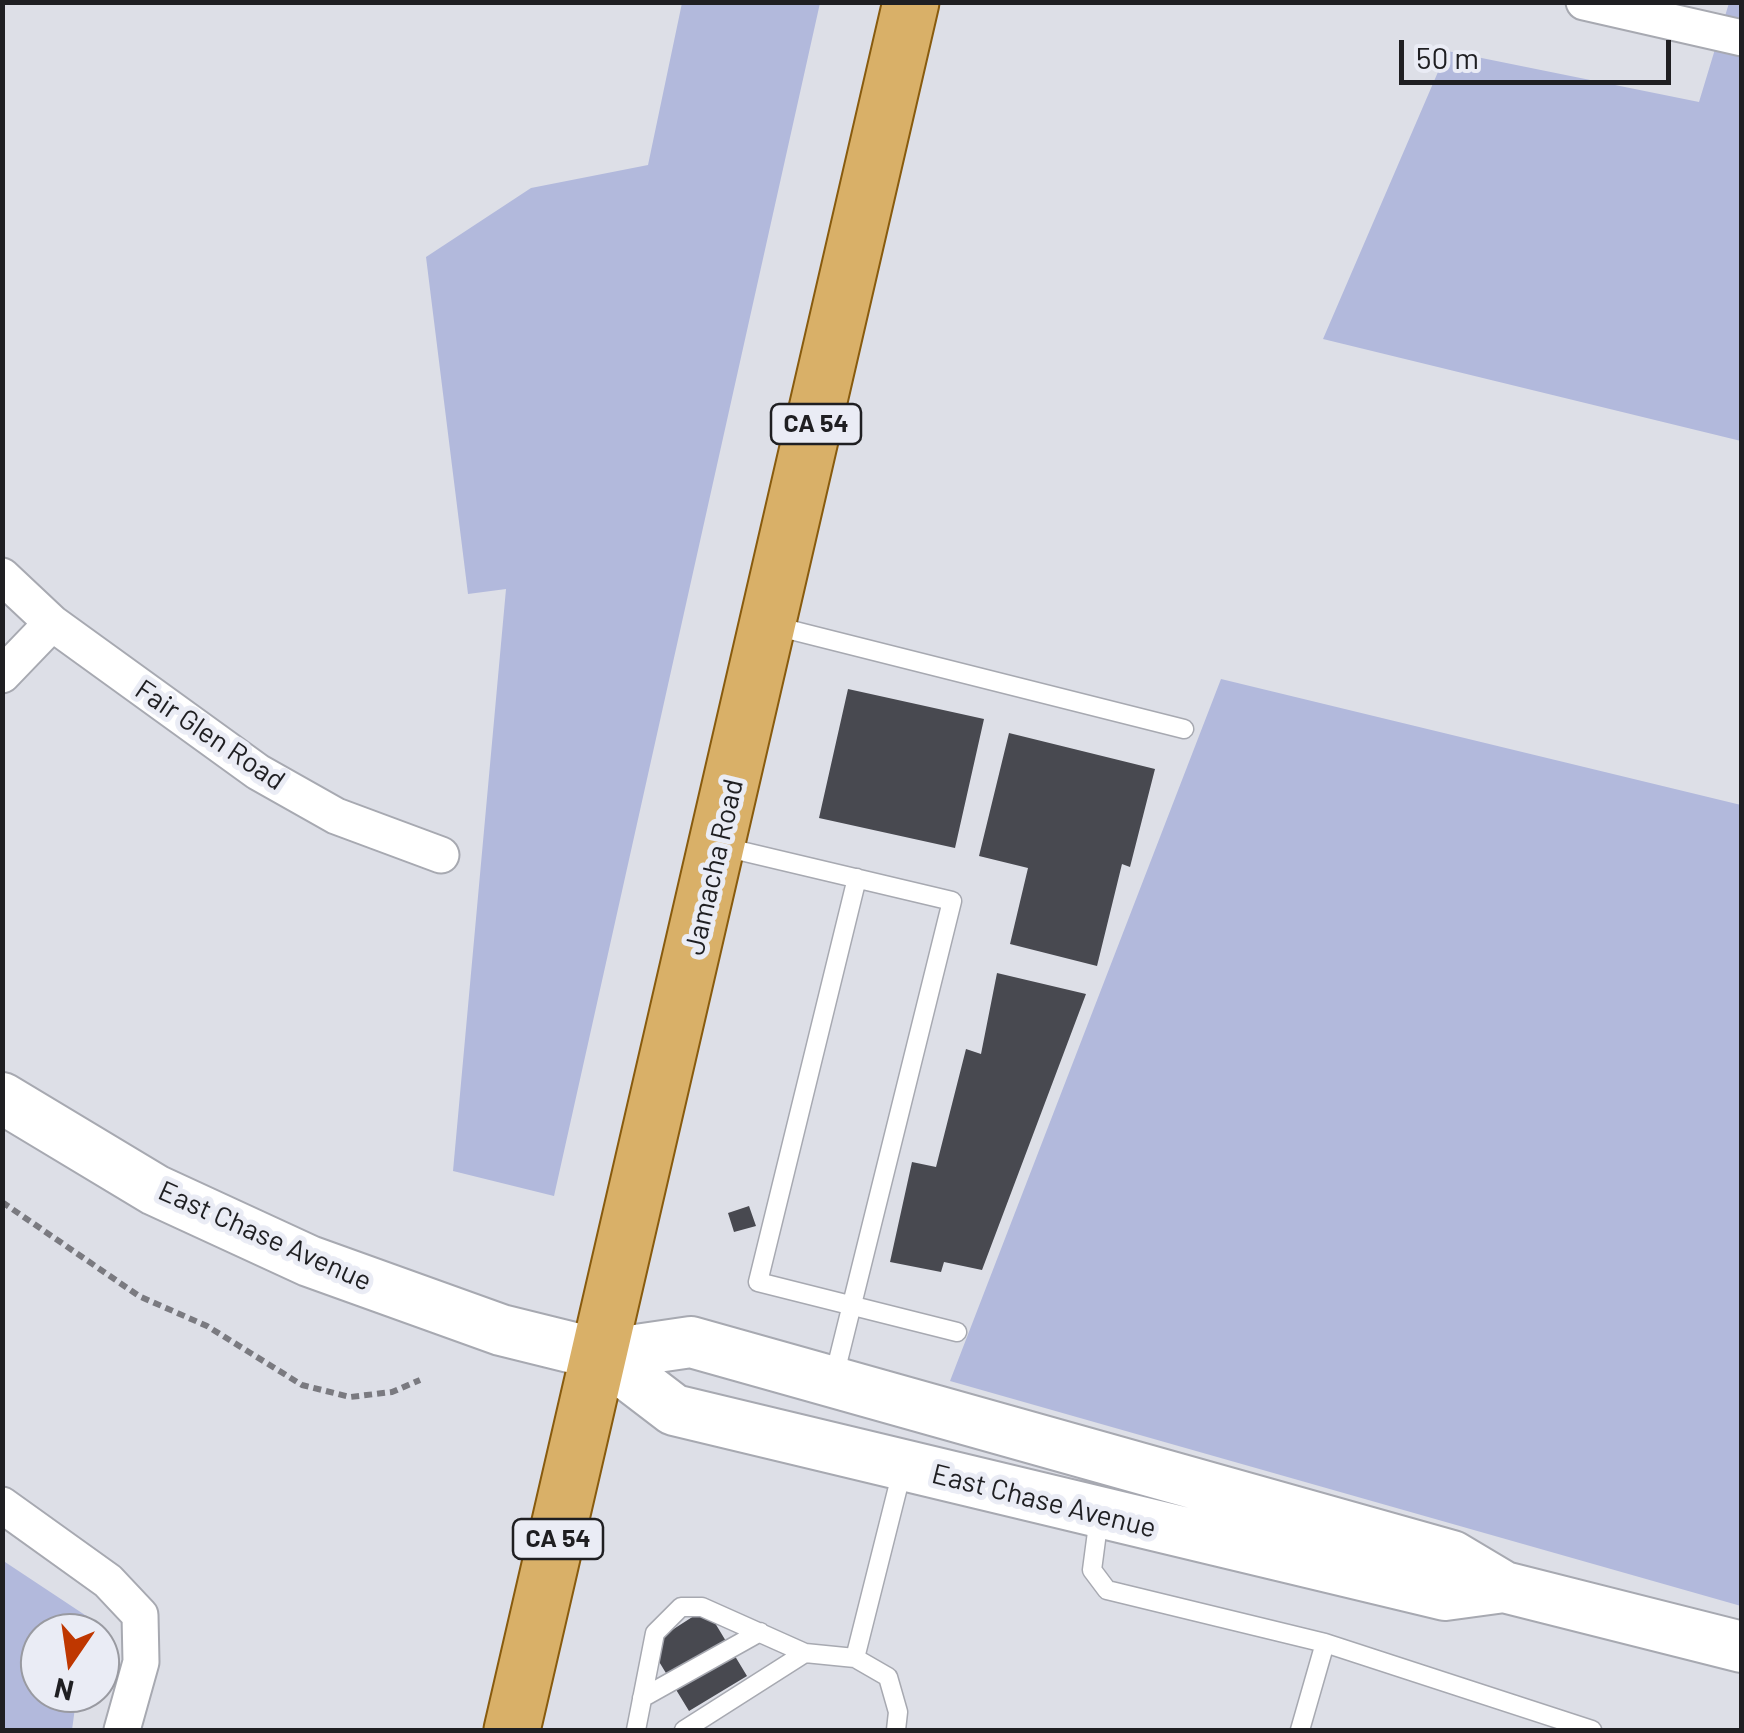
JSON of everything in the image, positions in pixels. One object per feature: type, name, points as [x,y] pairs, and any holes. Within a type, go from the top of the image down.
[{"type":"main road","name":"Jamacha Road","points":[[512,1730],[602,1355],[910,2]]},
{"type":"main road","name":"East Chase Avenue","points":[[2,1098],[155,1190],[309,1261],[501,1330],[602,1355],[691,1342],[1452,1556],[1504,1587],[1742,1647]]},
{"type":"main road","name":"East Chase Avenue","points":[[602,1355],[674,1410],[1099,1515],[1445,1594],[1504,1587]]},
{"type":"street","points":[[1584,2],[1742,38]]},
{"type":"street","name":"Fair Glen Road","points":[[2,576],[52,622],[258,772],[336,816],[441,855]]},
{"type":"street","points":[[2,674],[52,622]]},
{"type":"street","points":[[2,1506],[108,1581],[140,1615],[141,1662],[122,1730]]},
{"type":"lane","points":[[770,625],[1184,729]]},
{"type":"lane","points":[[719,846],[952,900],[832,1383]]},
{"type":"lane","points":[[857,878],[758,1282],[957,1332]]},
{"type":"lane","points":[[855,1658],[904,1466]]},
{"type":"lane","points":[[1099,1515],[1092,1570],[1108,1590],[1325,1643],[1592,1730]]},
{"type":"lane","points":[[636,1730],[655,1633],[681,1608],[702,1607],[805,1653],[855,1658],[888,1677],[898,1712],[896,1730]]},
{"type":"lane","points":[[642,1698],[760,1632]]},
{"type":"lane","points":[[1300,1730],[1325,1643]]},
{"type":"lane","points":[[684,1730],[805,1653]]},
{"type":"path","points":[[2,1202],[139,1296],[207,1326],[302,1385],[350,1397],[392,1392],[420,1380]]},
{"type":"shaded area","points":[[682,3],[820,3],[554,1196],[453,1171],[506,589],[468,594],[426,257],[531,188],[648,165]]},
{"type":"shaded area","points":[[1729,3],[1741,3],[1741,441],[1323,339],[1447,51],[1699,102]]},
{"type":"shaded area","points":[[1221,679],[1741,805],[1741,1606],[950,1381]]},
{"type":"shaded area","points":[[2,1560],[82,1613],[20,1613],[20,1713],[74,1713],[72,1730],[3,1730]]},
{"type":"building","points":[[848,689],[984,719],[955,848],[819,818]]},
{"type":"building","points":[[1009,733],[1155,769],[1130,867],[1122,864],[1097,966],[1010,944],[1028,868],[979,856]]},
{"type":"building","points":[[997,973],[1086,994],[982,1270],[944,1262],[941,1272],[890,1262],[912,1162],[936,1167],[966,1049],[981,1054]]},
{"type":"building","points":[[749,1206],[756,1226],[734,1232],[728,1213]]},
{"type":"building","points":[[697,1614],[712,1618],[747,1676],[689,1711],[655,1655],[658,1639]]}]
